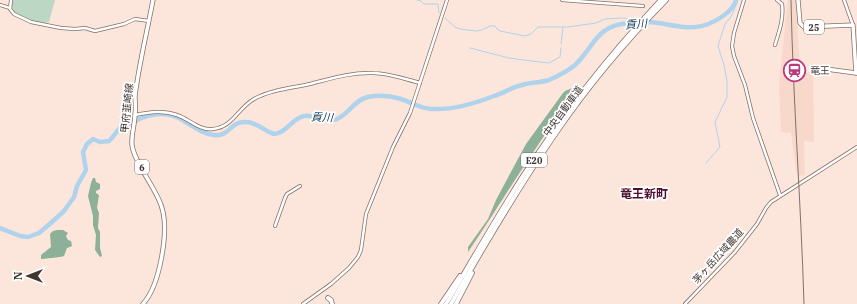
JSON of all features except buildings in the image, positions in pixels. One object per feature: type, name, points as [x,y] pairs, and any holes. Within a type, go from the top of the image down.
[{"type":"highway","name":"中央自動車道","points":[[446,304],[521,179],[554,130],[594,76],[661,0]]},
{"type":"highway","name":"中央自動車道","points":[[647,17],[666,0]]},
{"type":"highway","name":"中央自動車道","points":[[451,304],[491,235],[556,132],[639,26]]},
{"type":"highway","points":[[456,304],[491,235]]},
{"type":"highway","points":[[441,304],[481,244]]},
{"type":"highway","points":[[328,298],[331,300],[332,304]]},
{"type":"main road","name":"甲府韮崎線","points":[[143,304],[151,293],[162,256],[165,222],[161,205],[132,147],[135,97],[153,0]]},
{"type":"main road","name":"25","points":[[798,0],[800,22],[804,27],[853,25]]},
{"type":"main road","points":[[826,69],[856,73],[853,25]]},
{"type":"street","points":[[10,8],[11,0]]},
{"type":"street","points":[[303,304],[331,284],[358,258],[361,250],[366,214],[390,153],[413,106],[447,0]]},
{"type":"street","points":[[562,0],[643,6]]},
{"type":"street","points":[[744,0],[734,33],[732,46],[734,56],[745,85],[753,118],[780,195]]},
{"type":"street","points":[[775,45],[783,9],[782,4],[777,0]]},
{"type":"street","points":[[844,0],[853,25]]},
{"type":"street","points":[[0,5],[10,8],[14,14],[30,22],[72,29],[85,28],[95,31],[124,24],[135,19],[149,21]]},
{"type":"street","points":[[135,115],[168,112],[179,115],[202,128],[212,130],[227,125],[247,104],[256,98],[289,88],[354,74],[367,73],[388,74],[420,83]]},
{"type":"street","name":"茅ヶ岳広域農道","points":[[685,304],[735,252],[766,208],[780,195],[857,147]]},
{"type":"street","points":[[275,226],[287,194],[300,186]]},
{"type":"shaded area","points":[[788,0],[796,0],[800,72],[813,73],[814,142],[804,141],[805,175],[797,176],[791,133],[781,132],[779,85]]},
{"type":"green space","points":[[13,0],[55,0],[49,22],[45,23],[24,18],[12,9]]},
{"type":"green space","points":[[575,87],[577,91],[552,124],[468,252],[468,247],[488,219],[496,200],[526,144],[563,93]]},
{"type":"green space","points":[[93,178],[95,178],[96,182],[100,184],[100,189],[96,191],[96,193],[99,195],[97,208],[99,213],[98,228],[100,232],[100,248],[102,256],[100,257],[95,250],[96,235],[88,196]]},
{"type":"green space","points":[[57,230],[63,230],[68,233],[66,236],[68,240],[71,241],[72,246],[67,248],[64,256],[41,259],[41,255],[51,247],[50,234]]},
{"type":"waterway","points":[[417,0],[424,4],[438,4],[439,13]]},
{"type":"waterway","name":"貢川","points":[[0,228],[20,236],[28,237],[39,233],[64,211],[74,197],[77,186],[86,170],[83,152],[87,144],[93,139],[100,142],[109,141],[123,126],[147,116],[166,114],[178,118],[202,132],[214,135],[224,134],[233,126],[241,122],[254,123],[274,134],[279,133],[300,117],[304,116],[313,116],[324,120],[337,119],[359,101],[372,96],[397,98],[432,109],[456,107],[487,99],[518,86],[546,81],[569,70],[582,58],[597,38],[609,28],[629,23],[648,22],[696,27],[713,22],[723,16],[733,7],[736,0]]},
{"type":"waterway","points":[[706,163],[720,147],[715,122],[727,97],[727,81],[718,46],[725,24],[732,15],[738,0]]},
{"type":"waterway","points":[[445,18],[455,27],[460,29],[476,31],[490,26],[495,26],[500,31],[525,36],[531,34],[538,27],[568,27],[596,23],[605,19],[622,18],[640,20]]},
{"type":"waterway","points":[[561,44],[563,28]]},
{"type":"waterway","points":[[470,48],[509,58],[549,63],[560,57],[561,48]]},
{"type":"railway","points":[[791,0],[793,76],[804,304]]},
{"type":"place","name":"竜王","points":[[795,70]]},
{"type":"district","name":"竜王新町","points":[[644,193]]}]
